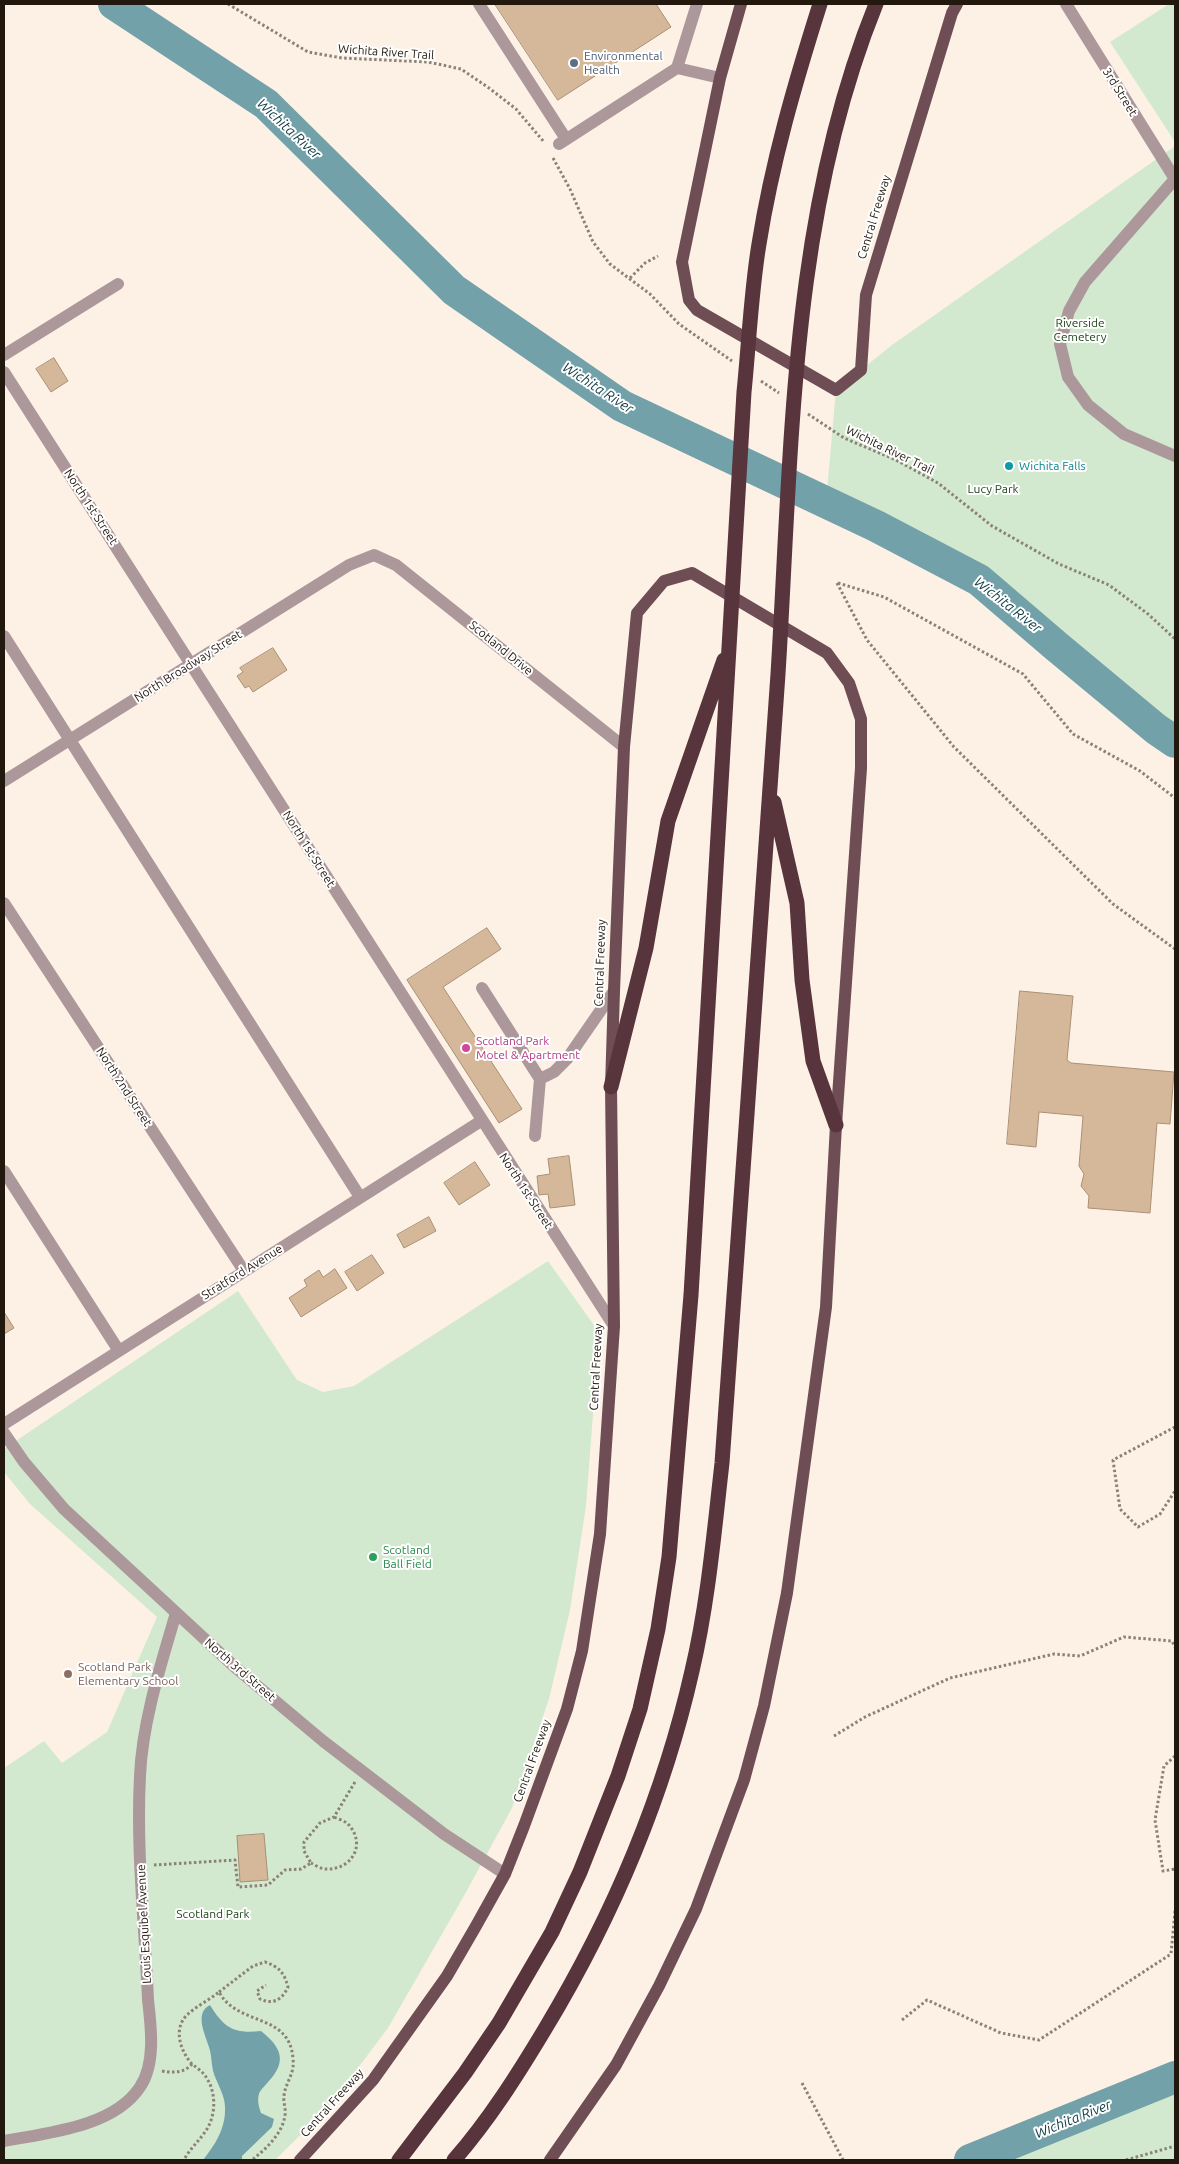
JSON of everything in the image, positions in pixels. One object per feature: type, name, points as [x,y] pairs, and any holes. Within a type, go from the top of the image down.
[{"type":"highway","points":[[399,2160],[465,2073],[499,2024],[552,1932],[580,1872],[618,1776],[640,1709],[658,1629],[669,1557],[691,1295],[744,392],[758,245],[777,150],[794,85],[820,4]]},
{"type":"highway","points":[[454,2160],[474,2136],[530,2054],[575,1980],[612,1905],[648,1822],[676,1737],[692,1670],[710,1572],[722,1464],[778,674],[792,439],[806,280],[822,185],[842,103],[868,24],[878,4]]},
{"type":"highway","points":[[612,1088],[646,948],[668,821],[730,642]]},
{"type":"highway","points":[[770,786],[797,903],[802,980],[813,1061],[836,1125]]},
{"type":"main road","name":"Central Freeway","points":[[741,4],[720,78],[682,262],[689,300],[697,310],[836,390],[861,370],[866,295],[952,13],[957,4]]},
{"type":"main road","name":"Central Freeway","points":[[300,2160],[373,2080],[447,1976],[505,1874],[567,1709],[582,1651],[600,1534],[614,1326],[612,1088],[614,991],[624,747],[637,613],[664,581],[692,574],[827,653],[849,683],[862,719],[861,768],[836,1125],[826,1307],[787,1593],[764,1706],[744,1780],[696,1909],[659,1986],[616,2065],[550,2160]]},
{"type":"street","points":[[480,4],[555,145],[676,68],[697,4]]},
{"type":"street","name":"3rd Street","points":[[1066,4],[1175,179]]},
{"type":"street","points":[[676,68],[720,78]]},
{"type":"street","points":[[1175,179],[1085,282],[1069,311],[1060,344],[1068,377],[1088,405],[1124,434],[1175,456]]},
{"type":"street","points":[[4,355],[118,284]]},
{"type":"street","name":"North 1st Street","points":[[4,372],[192,664],[481,1121],[614,1326]]},
{"type":"street","name":"North Broadway Street","points":[[4,781],[68,739],[192,664],[349,565],[374,555]]},
{"type":"street","name":"Scotland Drive","points":[[374,555],[396,565],[624,747]]},
{"type":"street","points":[[4,636],[360,1197]]},
{"type":"street","name":"North 2nd Street","points":[[4,903],[244,1271]]},
{"type":"street","points":[[482,988],[540,1079],[535,1136]]},
{"type":"street","points":[[540,1079],[554,1072],[566,1059],[614,991]]},
{"type":"street","name":"Stratford Avenue","points":[[4,1424],[481,1121]]},
{"type":"street","points":[[4,1171],[118,1351]]},
{"type":"street","name":"North 3rd Street","points":[[4,1433],[24,1462],[64,1508],[250,1680],[323,1741],[444,1834],[505,1874]]},
{"type":"street","name":"Louis Esquibel Avenue","points":[[4,2141],[51,2132],[107,2115],[120,2108],[141,2086],[148,2065],[151,2023],[148,2000],[139,1838],[140,1775],[152,1701],[176,1613]]},
{"type":"path","name":"Wichita River Trail","points":[[228,4],[308,52],[342,58],[428,62],[461,69],[490,88],[555,145],[570,190],[593,242],[610,264],[650,294],[679,324],[734,362]]},
{"type":"path","points":[[630,278],[645,263],[658,256]]},
{"type":"path","points":[[758,379],[781,395]]},
{"type":"path","name":"Wichita River Trail","points":[[805,412],[844,438],[896,460],[938,483],[992,526],[1059,564],[1110,585],[1148,614],[1175,640]]},
{"type":"path","points":[[1175,798],[1140,771],[1073,734],[1022,674],[884,597],[837,583],[867,640],[954,747],[1114,904],[1175,949]]},
{"type":"path","points":[[1175,1427],[1113,1460],[1120,1509],[1138,1526],[1160,1514],[1175,1491]]},
{"type":"path","points":[[834,1736],[865,1717],[950,1678],[1054,1654],[1080,1656],[1124,1638],[1172,1641],[1175,1647]]},
{"type":"path","points":[[1175,1756],[1164,1766],[1155,1820],[1162,1871],[1175,1869]]},
{"type":"path","points":[[334,1818],[347,1793],[363,1772]]},
{"type":"path","points":[[334,1818],[347,1823],[353,1832],[358,1847],[355,1856],[348,1863],[325,1869],[311,1863],[304,1851],[304,1842],[320,1823],[334,1818]]},
{"type":"path","points":[[141,1866],[235,1860],[238,1887],[268,1885],[285,1870],[301,1869],[311,1863]]},
{"type":"path","points":[[902,2020],[927,2000],[1001,2033],[1039,2040],[1171,1954],[1175,1911]]},
{"type":"path","points":[[184,2160],[206,2132],[211,2122],[214,2108],[213,2091],[206,2077],[192,2064],[182,2049],[179,2032],[185,2017],[253,1966],[264,1962],[278,1967],[285,1976],[288,1987],[284,1995],[275,2002],[268,2003],[260,1999],[258,1991],[266,1986]]},
{"type":"path","points":[[219,1992],[225,2003],[237,2011],[267,2021],[284,2033],[294,2060],[292,2074],[284,2095],[285,2116],[279,2131],[268,2147],[252,2160]]},
{"type":"path","points":[[148,2065],[162,2071],[174,2073],[187,2069],[192,2064]]},
{"type":"path","points":[[802,2083],[843,2160]]},
{"type":"path","points":[[1126,2160],[1175,2146]]},
{"type":"green space","points":[[1169,4],[1175,4],[1175,142],[1110,42]]},
{"type":"green space","points":[[1175,146],[1175,742],[1156,729],[979,580],[826,502],[836,390],[892,345]]},
{"type":"green space","name":"Scotland Park","points":[[548,1261],[596,1328],[593,1414],[586,1506],[570,1610],[549,1699],[512,1808],[388,2028],[327,2109],[275,2160],[4,2160],[4,1768],[44,1741],[62,1763],[107,1732],[157,1617],[30,1504],[4,1472],[4,1449],[238,1291],[297,1380],[323,1392],[354,1386]]},
{"type":"green space","points":[[1175,2077],[1175,2160],[970,2160]]},
{"type":"water","points":[[210,2005],[220,2019],[231,2028],[252,2032],[261,2031],[273,2043],[280,2055],[278,2067],[260,2091],[258,2097],[261,2113],[274,2119],[272,2127],[242,2156],[242,2160],[203,2160],[219,2136],[225,2115],[224,2099],[214,2074],[210,2050],[202,2024],[203,2013]]},
{"type":"building","name":"Environmental Health","points":[[495,4],[656,4],[671,27],[558,100]]},
{"type":"building","points":[[54,358],[68,381],[51,392],[36,369]]},
{"type":"building","points":[[273,648],[287,670],[253,692],[249,686],[245,688],[237,676],[243,672],[240,668]]},
{"type":"building","name":"Scotland Park Motel & Apartment","points":[[487,928],[501,949],[443,987],[522,1109],[499,1123],[407,980]]},
{"type":"building","points":[[1020,991],[1073,996],[1067,1060],[1071,1063],[1174,1072],[1170,1124],[1157,1123],[1150,1213],[1088,1208],[1089,1196],[1081,1186],[1084,1174],[1079,1166],[1083,1116],[1039,1112],[1036,1147],[1007,1144]]},
{"type":"building","points":[[569,1156],[575,1205],[550,1208],[548,1194],[539,1195],[537,1176],[550,1174],[548,1159]]},
{"type":"building","points":[[475,1162],[490,1185],[459,1205],[444,1183]]},
{"type":"building","points":[[429,1217],[436,1231],[404,1248],[397,1235]]},
{"type":"building","points":[[372,1255],[384,1273],[357,1291],[345,1272]]},
{"type":"building","points":[[335,1269],[347,1288],[301,1317],[289,1298],[307,1286],[304,1280],[319,1270],[323,1277]]},
{"type":"building","points":[[4,1312],[14,1328],[4,1334]]},
{"type":"building","points":[[264,1834],[268,1880],[240,1882],[237,1836]]},
{"type":"waterway","name":"Wichita River","points":[[114,4],[266,104],[454,290],[622,406],[876,526],[979,580],[1156,729],[1175,742]]},
{"type":"waterway","name":"Wichita River","points":[[970,2160],[1175,2077]]},
{"type":"place","name":"Environmental Health","points":[[574,63]]},
{"type":"place","name":"Wichita Falls","points":[[1009,466]]},
{"type":"place","name":"Scotland Park Motel & Apartment","points":[[466,1048]]},
{"type":"place","name":"Scotland Ball Field","points":[[373,1557]]},
{"type":"place","name":"Scotland Park Elementary School","points":[[68,1674]]},
{"type":"park label","name":"Riverside Cemetery","points":[[1080,330]]},
{"type":"park label","name":"Lucy Park","points":[[993,489]]}]
